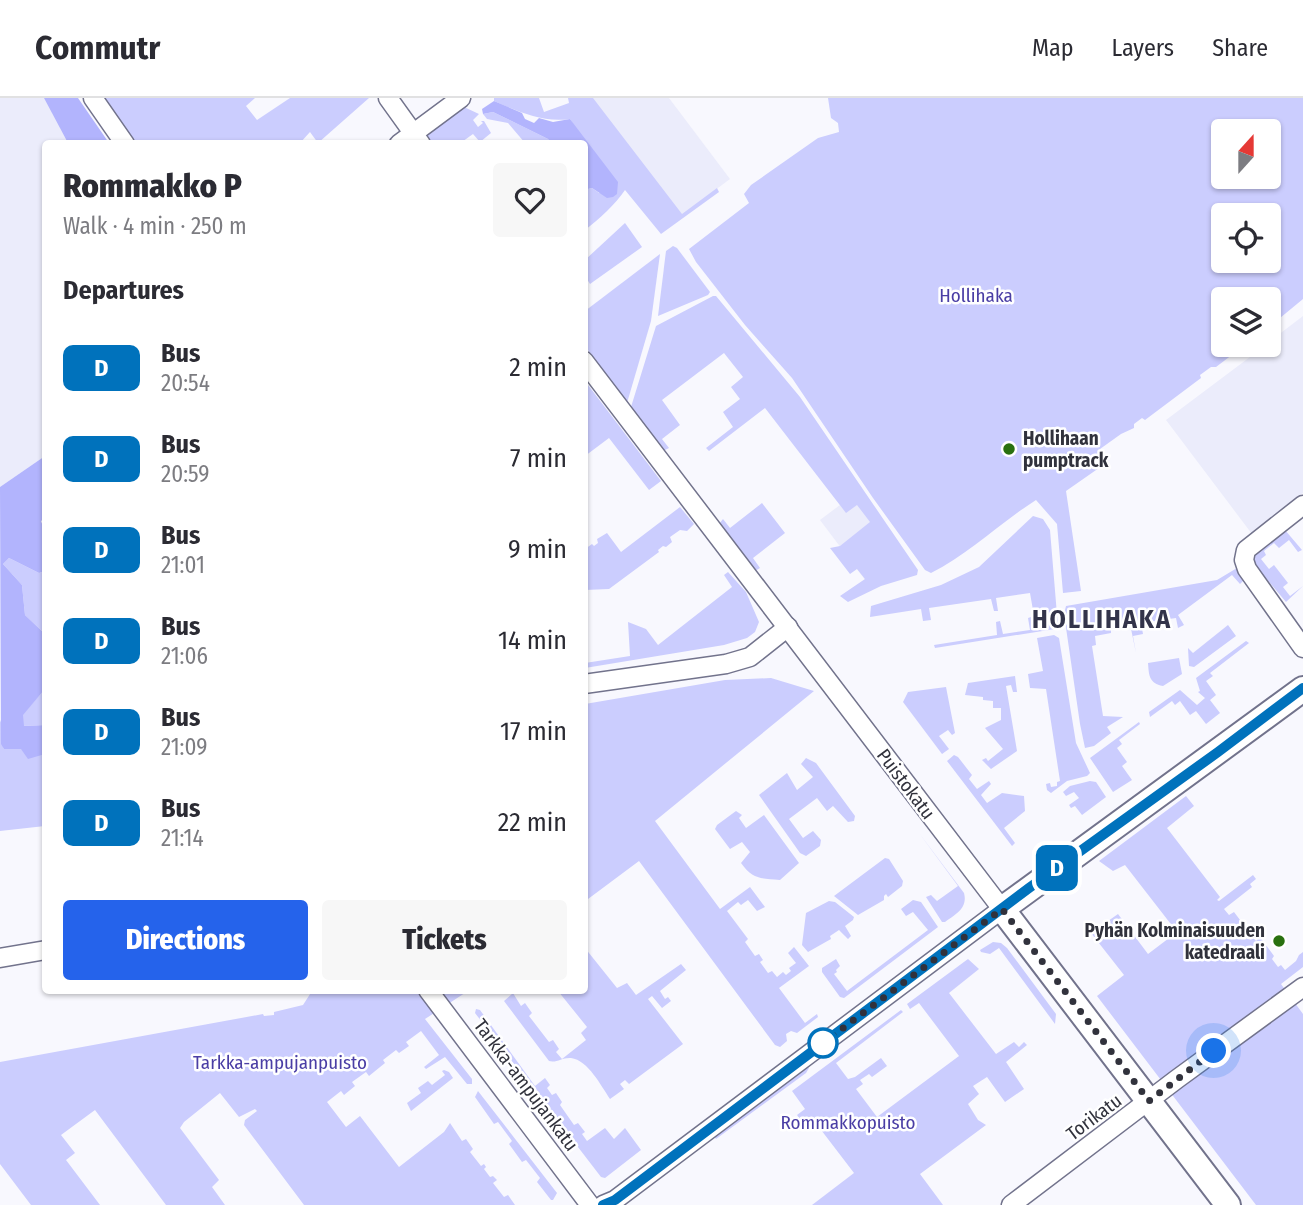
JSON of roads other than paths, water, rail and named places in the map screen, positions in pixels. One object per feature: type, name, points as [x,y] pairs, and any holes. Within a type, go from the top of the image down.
[{"type":"main road","points":[[1002,909],[1303,689]]},
{"type":"main road","name":"Puistokatu","points":[[1002,909],[1227,1205]]},
{"type":"street","points":[[93,98],[122,140]]},
{"type":"street","points":[[388,98],[411,140],[461,98]]},
{"type":"street","name":"Puistokatu","points":[[588,366],[1002,909]]},
{"type":"street","points":[[1303,505],[1246,550],[1244,560],[1255,583],[1303,648]]},
{"type":"street","points":[[588,683],[726,664],[750,657],[788,627]]},
{"type":"street","points":[[603,1205],[615,1200],[1002,909]]},
{"type":"street","points":[[0,958],[42,951]]},
{"type":"street","name":"Torikatu","points":[[1011,1205],[1303,987]]},
{"type":"street","name":"Tarkka-ampujankatu","points":[[431,994],[590,1205]]},
{"type":"place","name":"Hollihaan pumptrack","points":[[1009,449]]},
{"type":"place","name":"Pyhän Kolminaisuuden katedraali","points":[[1279,941]]},
{"type":"district","name":"HOLLIHAKA","points":[[1102,619]]},
{"type":"park label","name":"Hollihaka","points":[[976,295]]},
{"type":"park label","name":"Tarkka-ampujanpuisto","points":[[280,1062]]},
{"type":"park label","name":"Rommakkopuisto","points":[[848,1122]]}]
